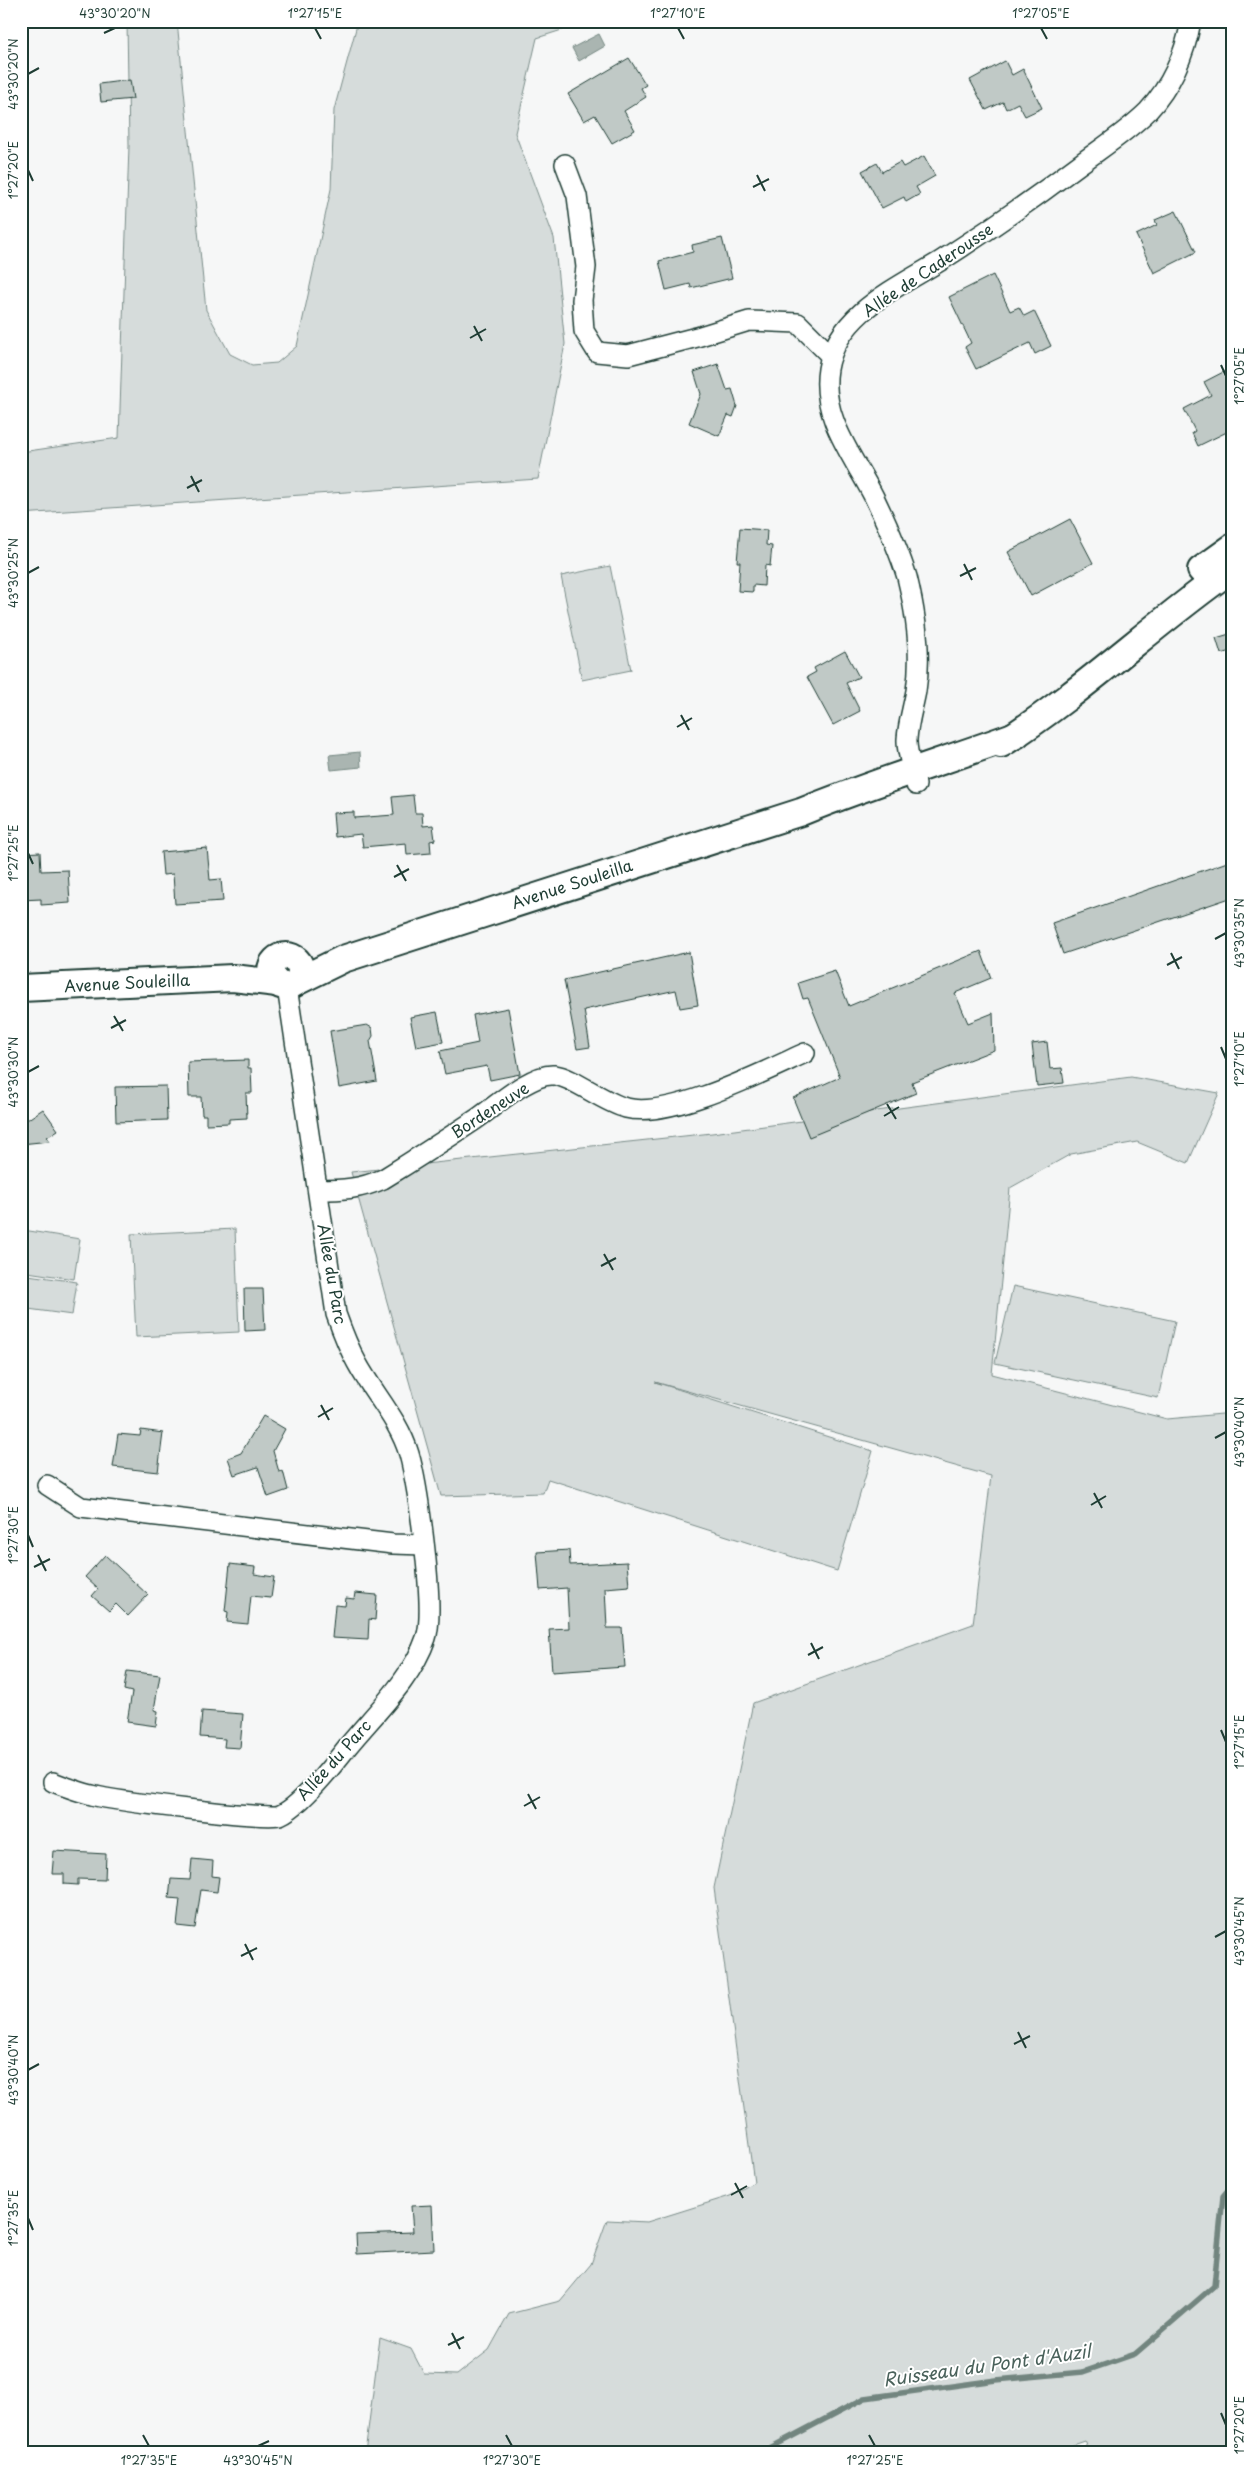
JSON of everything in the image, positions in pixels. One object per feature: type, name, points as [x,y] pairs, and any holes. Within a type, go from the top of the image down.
[{"type":"street","name":"Allée de Caderousse","points":[[915,778],[908,753],[907,740],[918,669],[918,640],[914,611],[906,576],[892,539],[874,497],[842,440],[833,417],[828,393],[828,370],[833,348],[844,330],[869,306],[963,247],[1124,132],[1148,110],[1166,87],[1180,62],[1188,39],[1191,21]]},
{"type":"street","points":[[565,164],[577,196],[586,267],[582,300],[584,331],[597,352],[628,355],[750,321],[798,323],[831,356]]},
{"type":"street","points":[[1133,644],[1168,599],[1201,570],[1233,547]]},
{"type":"street","points":[[1133,644],[1233,568]]},
{"type":"street","name":"Avenue Souleilla","points":[[21,988],[286,974],[343,959],[801,812],[863,801],[915,778],[984,755],[1052,711],[1133,644]]},
{"type":"street","name":"Allée du Parc","points":[[53,1782],[93,1796],[236,1814],[279,1815],[299,1800],[333,1764],[404,1677],[418,1656],[427,1636],[429,1613],[424,1545],[409,1453],[394,1421],[357,1364],[336,1314],[286,974]]},
{"type":"street","name":"Bordeneuve","points":[[318,1190],[358,1188],[383,1179],[540,1078],[554,1075],[588,1090],[610,1104],[634,1110],[650,1111],[723,1090],[805,1053]]},
{"type":"street","points":[[47,1485],[81,1507],[393,1544],[424,1545]]},
{"type":"shaded area","points":[[127,21],[177,21],[206,310],[230,354],[252,365],[277,363],[297,346],[331,189],[334,110],[358,21],[590,21],[537,38],[515,133],[554,238],[565,344],[538,479],[21,514],[21,452],[119,438],[129,146]]},
{"type":"shaded area","points":[[599,34],[605,46],[579,61],[572,48]]},
{"type":"shaded area","points":[[610,566],[631,670],[582,680],[561,576]]},
{"type":"shaded area","points":[[360,752],[361,767],[331,770],[329,755]]},
{"type":"shaded area","points":[[1131,1077],[1219,1093],[1188,1163],[1137,1142],[1071,1154],[1010,1188],[992,1374],[1167,1419],[1233,1413],[1233,2446],[1223,2453],[1090,2453],[1085,2441],[1050,2453],[365,2453],[380,2338],[411,2349],[424,2374],[457,2375],[489,2350],[509,2314],[560,2301],[591,2264],[607,2220],[647,2222],[730,2196],[754,2182],[714,1888],[753,1703],[973,1624],[991,1476],[655,1382],[873,1451],[837,1571],[548,1479],[543,1493],[441,1496],[351,1172],[712,1133]]},
{"type":"shaded area","points":[[235,1229],[239,1332],[136,1337],[131,1234]]},
{"type":"shaded area","points":[[23,1230],[80,1239],[74,1279],[21,1271]]},
{"type":"shaded area","points":[[21,1274],[77,1282],[72,1315],[21,1308]]},
{"type":"shaded area","points":[[1013,1286],[1175,1321],[1158,1398],[995,1363]]},
{"type":"building","points":[[629,58],[646,85],[641,88],[646,97],[624,111],[635,130],[612,143],[595,115],[584,121],[568,94]]},
{"type":"building","points":[[1005,61],[1012,75],[1023,69],[1042,108],[1025,116],[1018,103],[1006,109],[1003,102],[986,110],[970,80]]},
{"type":"building","points":[[130,80],[133,99],[101,102],[99,84]]},
{"type":"building","points":[[924,156],[935,176],[916,187],[920,194],[906,202],[904,197],[882,208],[862,171],[877,163],[882,172],[900,162],[903,167]]},
{"type":"building","points":[[1176,211],[1196,252],[1154,273],[1136,235],[1157,225],[1155,220]]},
{"type":"building","points":[[722,238],[732,278],[691,288],[690,284],[666,290],[659,261],[693,252],[692,245]]},
{"type":"building","points":[[993,275],[1010,311],[1019,307],[1024,316],[1034,311],[1051,346],[1035,354],[1030,343],[976,369],[965,347],[971,343],[949,297]]},
{"type":"building","points":[[718,364],[727,390],[732,389],[737,406],[733,417],[728,415],[719,436],[689,423],[701,394],[694,372]]},
{"type":"building","points":[[1233,367],[1233,429],[1198,446],[1192,433],[1195,431],[1184,409],[1211,395],[1204,382]]},
{"type":"building","points":[[1070,519],[1093,563],[1031,596],[1008,552]]},
{"type":"building","points":[[740,528],[767,530],[766,545],[772,546],[770,566],[765,565],[764,586],[753,585],[753,592],[738,591],[740,562],[737,562]]},
{"type":"building","points":[[1233,633],[1233,650],[1221,654],[1216,638]]},
{"type":"building","points":[[845,651],[859,677],[846,683],[860,711],[833,725],[807,677],[816,672],[814,668]]},
{"type":"building","points":[[413,795],[415,813],[422,813],[423,826],[433,825],[435,840],[430,841],[431,853],[407,855],[406,843],[363,847],[361,834],[335,837],[333,813],[354,812],[354,818],[394,815],[392,797]]},
{"type":"building","points":[[207,848],[210,880],[221,879],[223,901],[175,904],[173,874],[163,875],[161,852]]},
{"type":"building","points":[[40,852],[41,871],[68,870],[70,903],[41,905],[41,899],[21,900],[21,853]]},
{"type":"building","points":[[1233,860],[1233,897],[1063,954],[1052,923]]},
{"type":"building","points":[[981,951],[991,978],[955,993],[968,1023],[993,1013],[994,1050],[912,1082],[916,1093],[809,1137],[793,1098],[840,1077],[808,998],[803,999],[798,983],[835,971],[849,1006]]},
{"type":"building","points":[[689,952],[698,1005],[680,1008],[676,990],[584,1010],[590,1047],[577,1049],[564,980]]},
{"type":"building","points":[[508,1008],[520,1074],[490,1080],[487,1066],[445,1074],[440,1051],[478,1043],[473,1015]]},
{"type":"building","points":[[437,1012],[443,1042],[416,1047],[410,1017]]},
{"type":"building","points":[[367,1025],[372,1028],[373,1036],[370,1041],[377,1081],[339,1088],[330,1031]]},
{"type":"building","points":[[1047,1042],[1050,1069],[1062,1068],[1064,1083],[1037,1086],[1032,1044]]},
{"type":"building","points":[[248,1060],[248,1068],[251,1068],[252,1093],[246,1093],[247,1118],[229,1119],[229,1123],[206,1124],[206,1115],[202,1115],[201,1097],[189,1097],[188,1062]]},
{"type":"building","points":[[166,1086],[167,1120],[116,1122],[115,1087]]},
{"type":"building","points":[[43,1109],[58,1130],[47,1137],[50,1141],[21,1144],[21,1124]]},
{"type":"building","points":[[244,1289],[263,1289],[265,1330],[245,1331]]},
{"type":"building","points":[[263,1416],[285,1429],[273,1451],[279,1472],[283,1471],[288,1490],[268,1497],[258,1467],[234,1475],[228,1458],[241,1453]]},
{"type":"building","points":[[141,1430],[163,1433],[158,1472],[113,1467],[118,1434],[140,1436]]},
{"type":"building","points":[[569,1550],[570,1565],[627,1562],[629,1586],[605,1588],[607,1628],[622,1628],[625,1667],[552,1672],[549,1629],[569,1628],[567,1588],[540,1590],[537,1552]]},
{"type":"building","points":[[105,1555],[148,1595],[128,1616],[116,1604],[109,1611],[92,1596],[98,1589],[85,1577]]},
{"type":"building","points":[[230,1564],[255,1567],[254,1574],[274,1577],[271,1598],[251,1596],[248,1624],[227,1622],[228,1612],[225,1611]]},
{"type":"building","points":[[355,1593],[377,1595],[375,1620],[369,1619],[368,1640],[332,1638],[335,1605],[345,1606],[346,1598],[354,1599]]},
{"type":"building","points":[[127,1671],[160,1675],[154,1710],[158,1711],[156,1726],[127,1722],[132,1692],[124,1690]]},
{"type":"building","points":[[202,1711],[243,1714],[240,1748],[224,1747],[225,1739],[200,1737]]},
{"type":"building","points":[[54,1851],[106,1854],[105,1880],[78,1879],[78,1885],[64,1884],[64,1874],[52,1874]]},
{"type":"building","points":[[192,1859],[213,1861],[212,1876],[219,1877],[217,1892],[201,1890],[195,1928],[177,1926],[180,1899],[169,1898],[171,1879],[190,1880]]},
{"type":"building","points":[[432,2205],[434,2250],[357,2254],[356,2234],[413,2232],[411,2206]]},
{"type":"waterway","name":"Ruisseau du Pont d'Auzil","points":[[765,2453],[768,2449],[865,2398],[996,2380],[1083,2372],[1135,2354],[1214,2286],[1223,2196],[1233,2184]]}]
